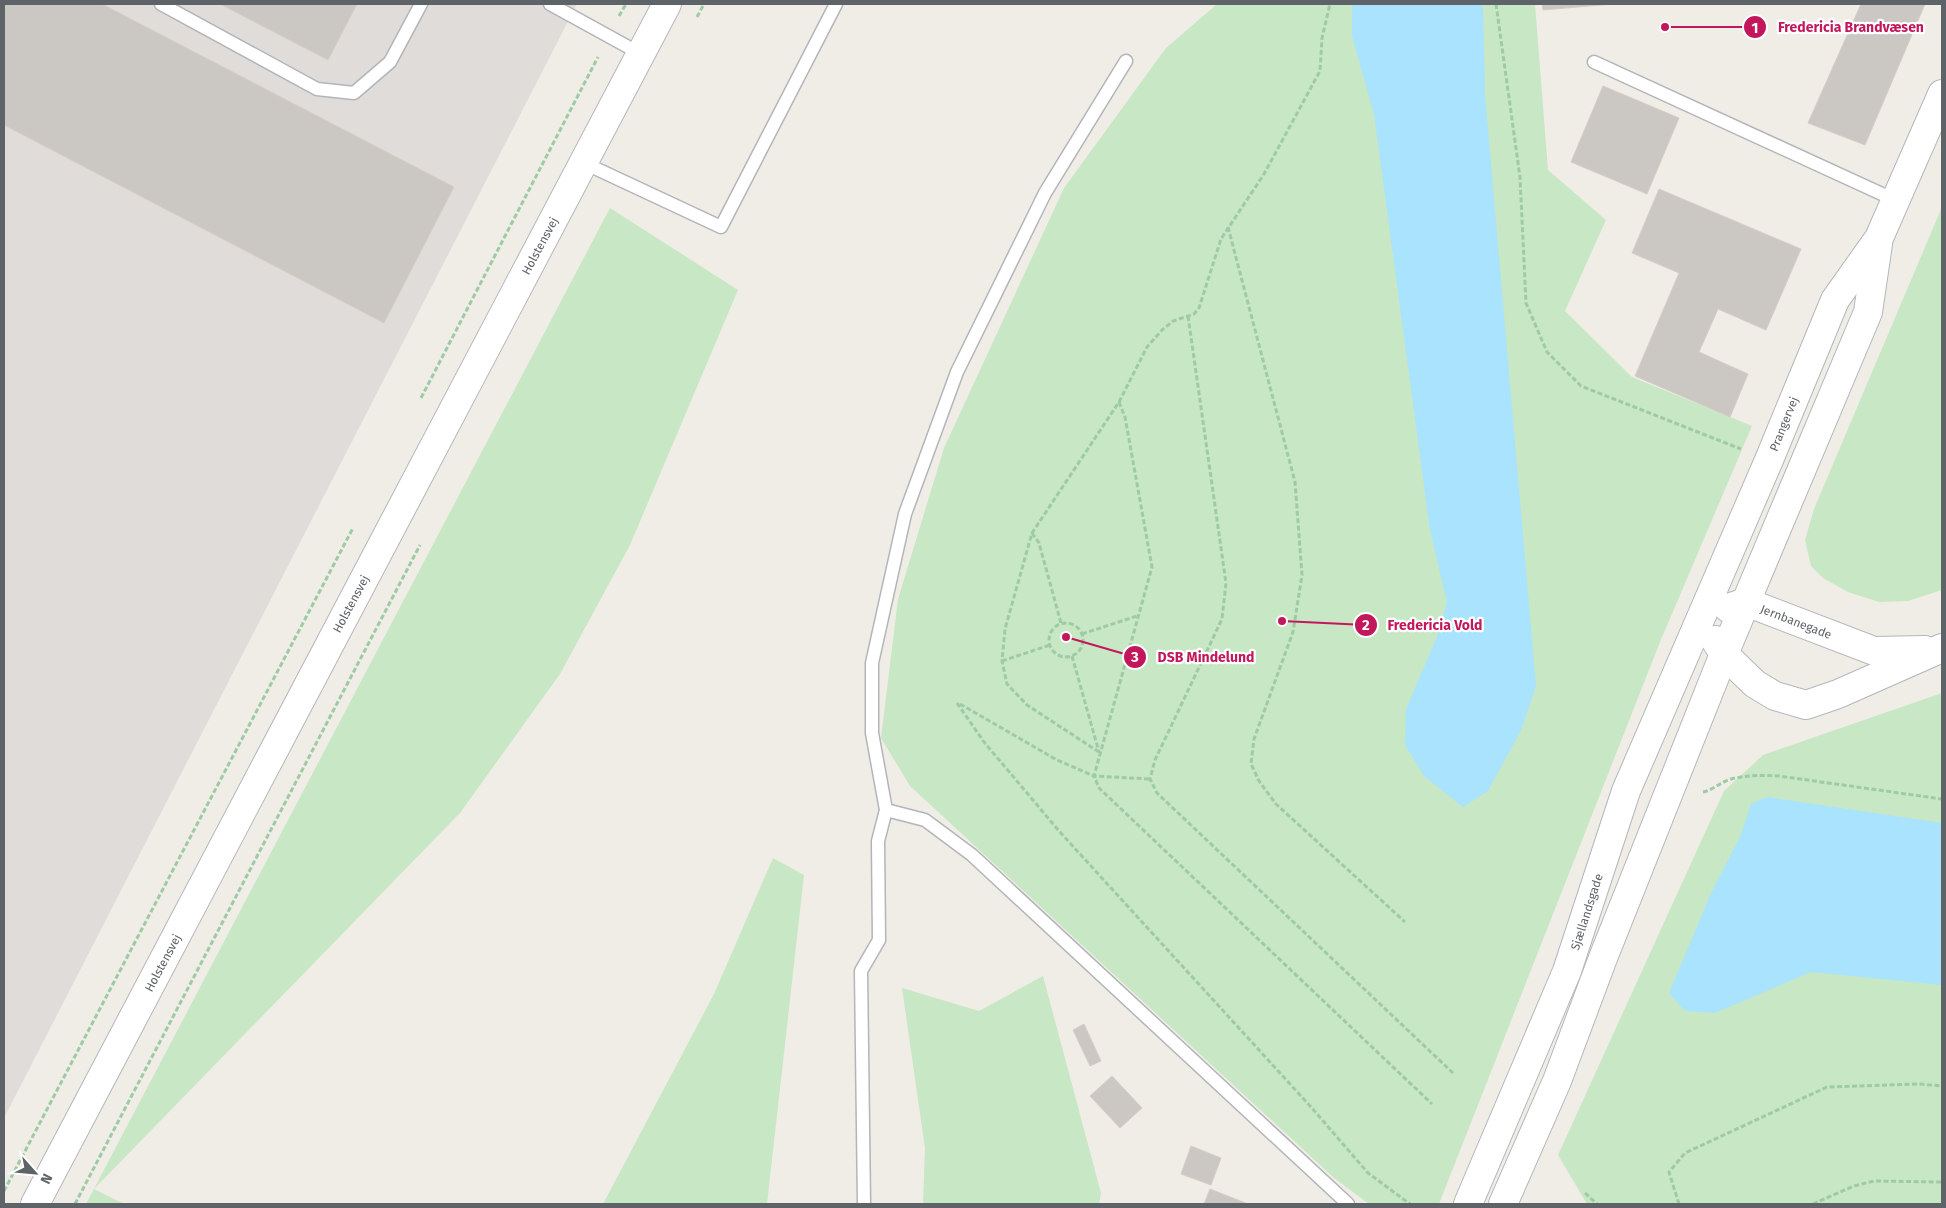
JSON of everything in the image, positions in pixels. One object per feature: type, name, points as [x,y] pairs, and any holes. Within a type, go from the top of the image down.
[{"type":"street","name":"Holstensvej","points":[[35,1204],[667,4]]},
{"type":"street","name":"Prangervej","points":[[1701,618],[1835,300],[1879,238],[1942,94]]},
{"type":"street","name":"Prangervej","points":[[1724,654],[1868,312],[1879,238]]},
{"type":"street","name":"Jernbanegade","points":[[1746,602],[1874,651],[1941,649],[1838,694],[1806,705],[1775,696],[1755,684],[1724,654],[1701,618],[1746,602]]},
{"type":"street","name":"Sjællandsgade","points":[[1468,1204],[1568,971],[1626,791],[1701,618]]},
{"type":"street","points":[[1503,1204],[1557,1081],[1607,949],[1724,654]]},
{"type":"lane","points":[[161,4],[317,89],[354,93],[390,62],[421,4]]},
{"type":"lane","points":[[550,4],[641,54]]},
{"type":"lane","points":[[584,163],[721,227],[836,4]]},
{"type":"lane","points":[[864,1204],[861,971],[879,940],[878,841],[886,810],[872,733],[872,663],[905,514],[957,372],[1045,192],[1126,61]]},
{"type":"lane","points":[[1594,62],[1896,200]]},
{"type":"lane","points":[[886,810],[925,820],[972,855],[1348,1204]]},
{"type":"path","points":[[417,407],[626,4]]},
{"type":"path","points":[[695,21],[704,4]]},
{"type":"path","points":[[1100,752],[1027,705],[1008,684],[1002,661],[1005,629],[1032,533],[1119,402],[1147,347],[1162,330],[1173,322],[1194,314],[1203,299],[1217,248],[1228,227],[1264,174],[1320,71],[1322,38],[1330,4]]},
{"type":"path","points":[[1496,4],[1520,177],[1526,303],[1547,352],[1581,386],[1769,460]]},
{"type":"path","points":[[1228,227],[1295,482],[1302,575],[1293,632],[1254,739],[1251,764],[1259,781],[1276,804],[1405,922]]},
{"type":"path","points":[[1188,316],[1226,584],[1222,619],[1156,760],[1150,779],[1158,793],[1453,1073]]},
{"type":"path","points":[[1119,402],[1125,417],[1152,567],[1094,776],[1099,788],[1432,1104]]},
{"type":"path","points":[[4,1191],[358,520]]},
{"type":"path","points":[[1032,533],[1040,543],[1061,623]]},
{"type":"path","points":[[75,1204],[422,541]]},
{"type":"path","points":[[1082,634],[1138,616]]},
{"type":"path","points":[[1061,623],[1074,624],[1082,634],[1082,647],[1072,656],[1065,657],[1059,655],[1050,645],[1051,632],[1061,623]]},
{"type":"path","points":[[1002,661],[1050,645]]},
{"type":"path","points":[[1072,656],[1100,752]]},
{"type":"path","points":[[1150,779],[1094,776],[1057,760],[958,703],[984,742],[1059,831],[1311,1107],[1368,1173],[1410,1204]]},
{"type":"path","points":[[1701,792],[1710,791],[1730,779],[1755,775],[1779,776],[1942,799]]},
{"type":"path","points":[[1678,1204],[1669,1172],[1685,1153],[1827,1087],[1919,1084],[1942,1086]]},
{"type":"path","points":[[1813,1204],[1854,1186],[1874,1181],[1942,1182]]},
{"type":"path","points":[[1585,1193],[1597,1204]]},
{"type":"shaded area","points":[[4,4],[577,4],[4,1118]]},
{"type":"green space","points":[[1217,4],[1535,4],[1548,170],[1606,220],[1565,311],[1632,377],[1752,426],[1660,642],[1439,1204],[1369,1204],[1334,1178],[910,786],[881,738],[898,599],[944,448],[1064,188],[1166,48]]},
{"type":"green space","points":[[1942,207],[1942,590],[1908,601],[1879,602],[1848,592],[1823,578],[1811,566],[1805,540],[1814,509]]},
{"type":"green space","points":[[610,208],[738,290],[630,545],[560,674],[460,813],[94,1189],[124,1204],[86,1204]]},
{"type":"green space","points":[[1942,693],[1942,1204],[1587,1204],[1558,1155],[1724,791],[1763,755]]},
{"type":"green space","points":[[773,858],[804,875],[767,1204],[603,1204],[714,994]]},
{"type":"green space","points":[[1043,976],[1101,1193],[1099,1204],[923,1204],[925,1148],[902,988],[979,1011]]},
{"type":"water","points":[[1352,4],[1483,4],[1485,94],[1536,686],[1521,730],[1488,791],[1463,807],[1424,776],[1405,745],[1406,709],[1437,637],[1447,602],[1430,530],[1374,114],[1352,36]]},
{"type":"water","points":[[1767,797],[1942,823],[1942,985],[1811,972],[1715,1013],[1685,1011],[1669,993],[1712,891],[1740,837],[1751,804]]},
{"type":"building","points":[[4,4],[102,4],[454,187],[384,323],[4,125]]},
{"type":"building","points":[[220,4],[357,4],[328,60]]},
{"type":"building","points":[[1542,4],[1613,4],[1543,10]]},
{"type":"building","points":[[1861,4],[1925,4],[1865,145],[1808,123]]},
{"type":"building","points":[[1603,86],[1679,118],[1647,194],[1571,162]]},
{"type":"building","points":[[1659,189],[1801,249],[1766,330],[1718,309],[1699,352],[1748,374],[1730,417],[1635,376],[1679,273],[1632,253]]},
{"type":"building","points":[[1084,1024],[1101,1061],[1090,1066],[1073,1030]]},
{"type":"building","points":[[1112,1076],[1142,1108],[1120,1128],[1090,1096]]},
{"type":"building","points":[[1191,1146],[1221,1158],[1211,1185],[1181,1174]]},
{"type":"building","points":[[1210,1189],[1248,1204],[1204,1204]]},
{"type":"place","name":"Fredericia Brandvæsen","points":[[1665,27]]},
{"type":"place","name":"Fredericia Vold","points":[[1282,621]]},
{"type":"place","name":"DSB Mindelund","points":[[1066,637]]}]
